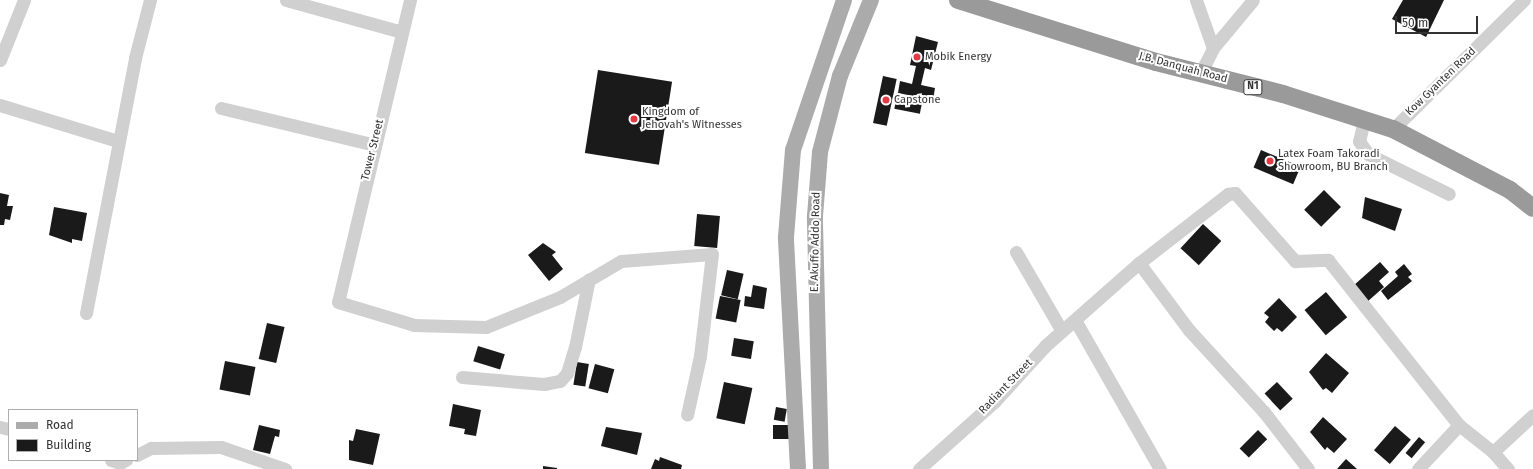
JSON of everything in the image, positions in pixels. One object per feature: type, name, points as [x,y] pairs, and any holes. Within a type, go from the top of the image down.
[{"type":"highway","name":"J.B. Danquah Road","points":[[958,0],[1200,74],[1392,129],[1510,190],[1533,208]]},
{"type":"main road","points":[[798,469],[786,237],[793,150],[844,0]]},
{"type":"main road","name":"E. Akuffo Addo Road","points":[[820,469],[815,223],[820,152],[840,76],[871,0]]},
{"type":"street","points":[[0,60],[24,0]]},
{"type":"street","points":[[86,313],[118,141],[150,0]]},
{"type":"street","points":[[286,0],[402,32]]},
{"type":"street","name":"Tower Street","points":[[410,0],[338,302],[414,325],[486,327],[560,297],[588,278]]},
{"type":"street","points":[[1196,0],[1213,48]]},
{"type":"street","points":[[1200,74],[1213,48],[1253,0]]},
{"type":"street","name":"Kow Gyanten Road","points":[[1392,129],[1524,0]]},
{"type":"street","points":[[0,105],[118,141]]},
{"type":"street","points":[[221,108],[375,145]]},
{"type":"street","points":[[1364,120],[1359,141],[1368,154],[1449,194]]},
{"type":"street","name":"Radiant Street","points":[[919,469],[994,402],[1062,331],[1139,263],[1228,194],[1235,193],[1295,261],[1321,258],[1333,265],[1459,425]]},
{"type":"street","points":[[1016,252],[1062,331]]},
{"type":"street","points":[[462,377],[544,384],[560,382],[567,373],[575,347],[588,278],[621,261],[712,254],[700,356],[687,415]]},
{"type":"street","points":[[1139,263],[1189,330],[1264,412],[1308,469]]},
{"type":"street","points":[[1075,320],[1160,469]]},
{"type":"street","points":[[1493,452],[1533,415]]},
{"type":"street","points":[[1418,469],[1459,425],[1493,452],[1508,469]]},
{"type":"street","points":[[138,454],[151,448],[221,447],[285,469]]},
{"type":"street","points":[[114,461],[120,463],[124,461]]},
{"type":"building","points":[[1403,0],[1444,0],[1426,37],[1392,19]]},
{"type":"building","points":[[916,36],[938,42],[931,70],[925,68],[921,85],[935,88],[933,100],[898,93],[900,81],[912,84],[916,66],[910,65]]},
{"type":"building","points":[[598,70],[672,82],[659,165],[585,153]]},
{"type":"building","points":[[883,76],[897,79],[887,126],[873,123]]},
{"type":"building","points":[[897,95],[923,100],[920,114],[894,109]]},
{"type":"building","points":[[1261,150],[1301,167],[1293,184],[1254,167]]},
{"type":"building","points":[[1324,190],[1341,207],[1321,227],[1304,210]]},
{"type":"building","points":[[0,193],[9,195],[7,206],[13,206],[10,220],[5,219],[4,225],[0,225]]},
{"type":"building","points":[[1365,197],[1402,209],[1395,231],[1362,218]]},
{"type":"building","points":[[54,207],[87,213],[82,241],[72,239],[72,243],[49,235]]},
{"type":"building","points":[[697,214],[720,216],[717,248],[694,246]]},
{"type":"building","points":[[1203,224],[1221,241],[1199,265],[1180,248]]},
{"type":"building","points":[[543,243],[556,252],[552,255],[563,269],[549,281],[528,255]]},
{"type":"building","points":[[1380,262],[1389,272],[1379,281],[1384,287],[1367,302],[1353,286]]},
{"type":"building","points":[[1404,264],[1412,274],[1408,277],[1412,281],[1388,300],[1381,291],[1398,276],[1395,272]]},
{"type":"building","points":[[727,270],[744,274],[738,299],[721,295]]},
{"type":"building","points":[[753,285],[767,288],[764,309],[744,306],[745,296],[751,297]]},
{"type":"building","points":[[1326,292],[1347,317],[1326,335],[1305,310]]},
{"type":"building","points":[[720,296],[741,300],[736,323],[716,319]]},
{"type":"building","points":[[1279,298],[1297,317],[1282,332],[1277,328],[1274,331],[1265,322],[1269,317],[1264,313]]},
{"type":"building","points":[[267,323],[285,327],[276,363],[259,359]]},
{"type":"building","points":[[734,338],[754,341],[751,359],[731,356]]},
{"type":"building","points":[[478,346],[505,354],[500,369],[473,361]]},
{"type":"building","points":[[1326,353],[1349,373],[1332,393],[1326,388],[1323,390],[1309,372]]},
{"type":"building","points":[[225,361],[255,367],[250,395],[219,389]]},
{"type":"building","points":[[577,362],[589,364],[585,387],[573,385]]},
{"type":"building","points":[[595,364],[614,369],[608,393],[589,388]]},
{"type":"building","points":[[724,382],[752,388],[745,424],[716,418]]},
{"type":"building","points":[[1277,382],[1293,399],[1280,410],[1265,394]]},
{"type":"building","points":[[453,404],[481,410],[476,436],[464,434],[465,429],[449,426]]},
{"type":"building","points":[[776,407],[787,409],[785,422],[774,420]]},
{"type":"building","points":[[1323,417],[1347,439],[1334,453],[1327,447],[1325,450],[1310,432]]},
{"type":"building","points":[[259,425],[280,430],[279,437],[275,436],[270,454],[253,450]]},
{"type":"building","points":[[773,425],[792,425],[792,439],[773,439]]},
{"type":"building","points":[[1395,426],[1411,440],[1390,464],[1374,450]]},
{"type":"building","points":[[606,427],[642,433],[637,455],[601,446]]},
{"type":"building","points":[[356,429],[380,434],[373,465],[349,460],[349,440],[353,441]]},
{"type":"building","points":[[1258,430],[1267,439],[1249,458],[1240,448]]},
{"type":"building","points":[[1419,437],[1425,442],[1412,458],[1406,453]]},
{"type":"building","points":[[660,457],[682,465],[681,469],[651,469],[655,459],[659,461]]},
{"type":"building","points":[[1346,459],[1357,469],[1337,469]]},
{"type":"building","points":[[543,466],[557,468],[557,469],[543,469]]},
{"type":"place","name":"Mobik Energy","points":[[917,57]]},
{"type":"place","name":"Capstone","points":[[886,100]]},
{"type":"place","name":"Kingdom of Jehovah's Witnesses","points":[[634,119]]},
{"type":"place","name":"Latex Foam Takoradi Showroom, BU Branch","points":[[1270,161]]}]
